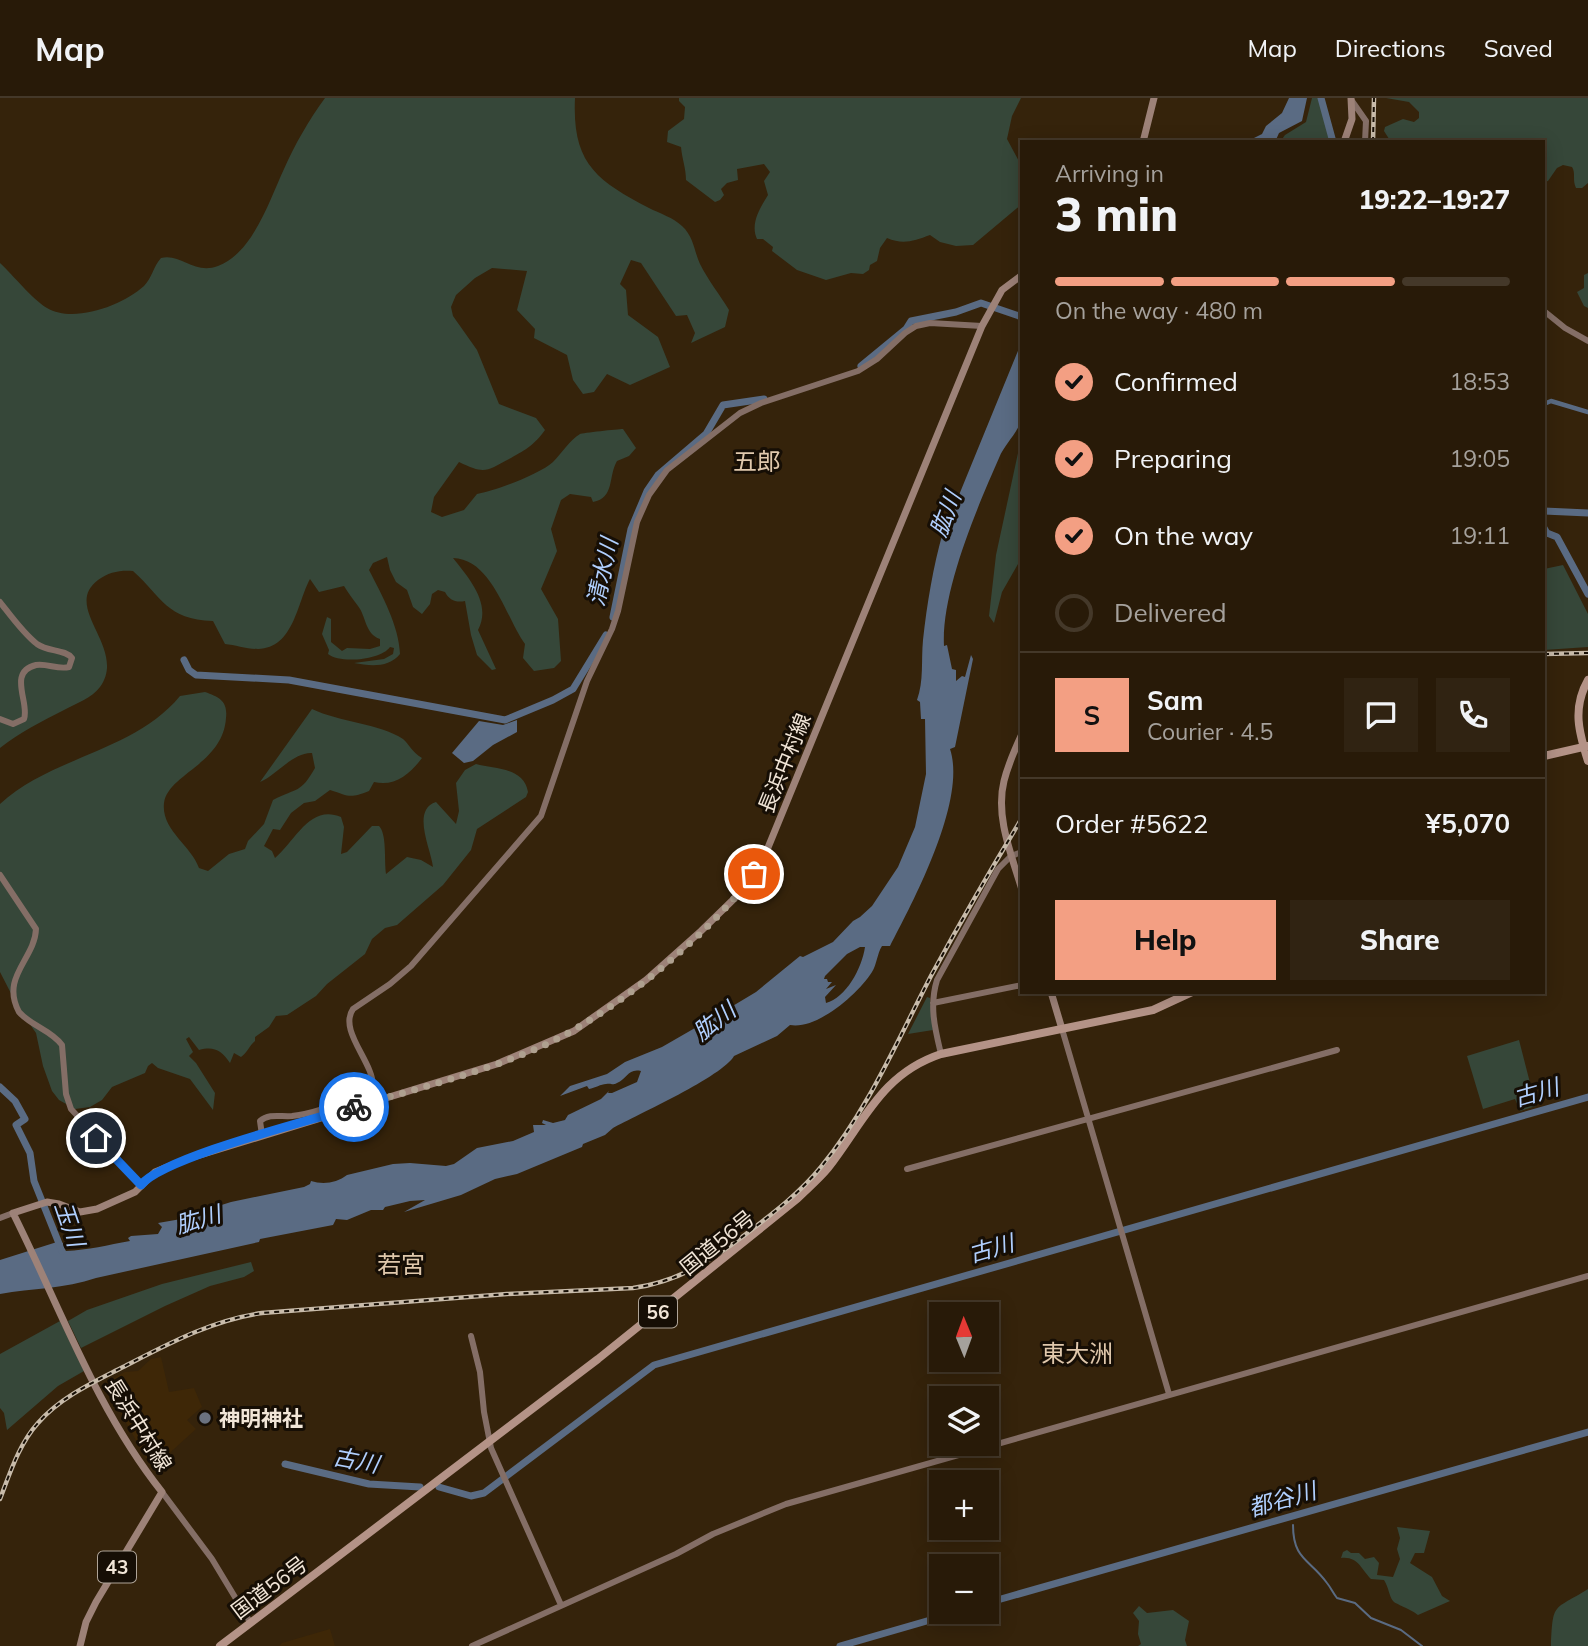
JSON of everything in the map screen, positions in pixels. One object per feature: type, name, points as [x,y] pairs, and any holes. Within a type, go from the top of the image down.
[{"type":"highway","points":[[1560,752],[1573,745],[1578,729],[1578,704],[1588,680]]},
{"type":"highway","points":[[1578,729],[1588,727]]},
{"type":"highway","points":[[1578,729],[1586,746],[1588,763]]},
{"type":"highway","points":[[1545,756],[1586,746]]},
{"type":"highway","points":[[1573,749],[1588,763]]},
{"type":"highway","name":"国道56号","points":[[220,1646],[656,1314],[797,1199],[826,1170],[876,1099],[889,1085],[921,1061],[941,1054],[1153,1010],[1188,994]]},
{"type":"main road","points":[[1144,140],[1154,98]]},
{"type":"main road","points":[[1345,140],[1352,120],[1352,99]]},
{"type":"main road","name":"長浜中村線","points":[[80,1646],[86,1622],[96,1602],[162,1492],[143,1467],[89,1376],[13,1213],[47,1202],[88,1212],[135,1192],[155,1172],[262,1135],[497,1064],[574,1031],[646,980],[708,925],[740,892],[767,850],[982,326],[1002,290],[1020,276]]},
{"type":"main road","points":[[1020,739],[1004,781],[1002,803],[1005,829],[1020,883]]},
{"type":"main road","points":[[1052,994],[1062,1029]]},
{"type":"street","points":[[1352,99],[1367,128],[1365,140]]},
{"type":"street","points":[[1352,120],[1359,115],[1363,116]]},
{"type":"street","points":[[1349,129],[1357,123],[1362,123],[1367,128]]},
{"type":"street","points":[[1545,312],[1564,328],[1588,341]]},
{"type":"street","points":[[262,1135],[260,1121],[267,1116],[307,1113],[371,1090],[372,1078],[350,1029],[349,1015],[353,1009],[411,966],[541,816],[587,681],[615,620],[637,522],[661,476],[704,439],[740,413],[761,403],[858,371],[877,359],[905,332],[916,326],[930,323],[982,326]]},
{"type":"street","points":[[0,602],[39,645],[50,651],[70,655],[72,663],[64,668],[40,664],[31,666],[25,671],[21,681],[26,709],[24,719],[13,724],[0,719]]},
{"type":"street","points":[[941,1054],[933,1019],[933,1003],[934,989],[941,971],[998,869],[1011,856],[1020,853]]},
{"type":"street","points":[[0,875],[36,929],[34,941],[10,979],[12,1000],[28,1020],[58,1039],[62,1045],[66,1094],[71,1109],[141,1185]]},
{"type":"street","points":[[933,1003],[1020,985]]},
{"type":"street","points":[[1062,1029],[1169,1394]]},
{"type":"street","points":[[907,1169],[1337,1049]]},
{"type":"street","points":[[0,1218],[13,1213]]},
{"type":"street","points":[[472,1646],[723,1530],[786,1504],[1588,1276]]},
{"type":"street","points":[[471,1336],[480,1372],[489,1442],[561,1605]]},
{"type":"street","points":[[162,1492],[212,1559],[250,1622]]},
{"type":"shaded area","points":[[161,1357],[169,1392],[194,1388],[202,1407],[187,1420],[196,1429],[152,1469],[104,1383],[125,1372],[138,1371],[151,1359]]},
{"type":"shaded area","points":[[330,1629],[335,1646],[279,1646],[282,1643]]},
{"type":"green space","points":[[325,98],[575,98],[578,139],[591,167],[630,198],[671,218],[686,230],[703,270],[729,310],[725,327],[691,343],[695,333],[687,315],[676,316],[641,263],[631,260],[620,284],[626,290],[628,315],[658,337],[670,367],[630,385],[607,374],[594,392],[583,394],[573,380],[567,355],[534,338],[535,329],[517,310],[527,271],[492,268],[475,278],[456,295],[451,307],[453,316],[477,350],[499,404],[536,418],[545,430],[526,449],[486,470],[475,469],[459,462],[434,497],[431,512],[442,517],[464,510],[477,494],[506,486],[538,472],[553,462],[580,434],[623,429],[636,448],[629,456],[617,461],[608,491],[600,500],[593,502],[591,497],[570,494],[561,500],[551,529],[557,551],[541,589],[558,619],[561,661],[554,668],[534,671],[523,658],[525,644],[488,579],[467,561],[453,558],[477,592],[482,611],[478,630],[496,669],[492,670],[477,655],[465,601],[453,600],[445,592],[438,590],[432,594],[430,604],[422,614],[413,607],[407,590],[396,582],[387,557],[373,563],[369,570],[393,622],[400,654],[396,659],[379,665],[354,663],[384,659],[393,654],[394,648],[390,647],[370,658],[351,660],[328,654],[329,650],[322,634],[327,617],[331,619],[331,642],[342,651],[347,648],[370,649],[380,646],[380,639],[371,633],[361,610],[344,586],[319,592],[310,579],[287,633],[270,647],[254,649],[225,644],[213,621],[185,616],[175,611],[133,571],[119,571],[98,580],[89,591],[87,603],[106,658],[106,672],[100,687],[89,697],[0,748],[0,263],[41,304],[58,312],[71,314],[98,310],[124,300],[147,283],[161,258],[175,258],[202,268],[218,266],[241,250],[251,238],[298,141]]},
{"type":"green space","points":[[679,98],[1021,98],[1012,116],[1007,139],[1020,163],[1020,206],[973,245],[956,246],[940,242],[930,235],[909,241],[887,238],[880,248],[877,261],[870,265],[869,270],[863,274],[851,273],[826,280],[797,270],[772,251],[773,247],[763,239],[757,239],[755,222],[768,195],[764,181],[770,172],[764,164],[737,169],[738,180],[727,183],[721,189],[724,195],[715,202],[686,180],[681,147],[667,142],[668,131],[684,119],[685,107]]},
{"type":"green space","points":[[1312,98],[1321,98],[1332,140],[1281,140],[1306,122]]},
{"type":"green space","points":[[1386,98],[1588,98],[1588,183],[1582,188],[1576,188],[1572,167],[1563,165],[1545,182],[1545,140],[1390,140],[1384,131],[1385,127],[1403,119],[1414,122],[1419,118],[1419,112],[1409,102]]},
{"type":"green space","points":[[1588,273],[1588,308],[1584,306],[1577,292],[1584,288],[1584,275]]},
{"type":"green space","points":[[1020,448],[1020,560],[1002,592],[994,623],[989,616],[996,555]]},
{"type":"green space","points":[[1563,565],[1588,614],[1588,647],[1545,650],[1545,569]]},
{"type":"green space","points":[[205,692],[218,698],[226,707],[223,734],[216,747],[168,793],[164,813],[199,868],[208,871],[229,854],[245,849],[248,841],[264,824],[273,800],[298,789],[310,776],[315,768],[312,753],[298,756],[260,782],[312,709],[394,734],[422,758],[401,778],[389,783],[374,782],[369,791],[349,796],[330,790],[315,801],[304,803],[291,813],[280,830],[273,829],[264,846],[272,851],[275,858],[304,826],[321,815],[330,814],[341,817],[344,827],[341,854],[347,852],[372,826],[379,826],[384,841],[386,874],[407,857],[421,860],[433,867],[424,831],[425,813],[429,806],[436,802],[456,824],[459,811],[456,783],[465,770],[476,764],[507,770],[521,778],[528,792],[526,797],[477,829],[471,850],[443,885],[397,925],[385,928],[372,939],[365,954],[316,996],[287,1015],[276,1016],[269,1027],[255,1037],[255,1041],[241,1057],[234,1053],[230,1063],[217,1050],[199,1050],[189,1037],[186,1039],[193,1052],[189,1056],[215,1093],[213,1110],[190,1079],[158,1068],[152,1063],[145,1073],[112,1087],[102,1100],[90,1107],[75,1109],[59,1100],[52,1091],[36,1033],[18,1007],[0,972],[0,804],[44,775],[140,730],[161,715],[180,696]]},
{"type":"green space","points":[[927,997],[930,998],[933,1030],[908,1034]]},
{"type":"green space","points":[[1519,1040],[1536,1106],[1520,1111],[1515,1099],[1483,1109],[1467,1056]]},
{"type":"green space","points":[[251,1262],[254,1271],[244,1277],[210,1286],[81,1348],[68,1321],[87,1310],[162,1284]]},
{"type":"green space","points":[[60,1321],[84,1371],[58,1386],[7,1430],[4,1413],[0,1408],[0,1354]]},
{"type":"green space","points":[[1397,1527],[1430,1531],[1424,1553],[1415,1553],[1410,1563],[1432,1577],[1442,1596],[1450,1601],[1418,1615],[1393,1601],[1384,1580],[1371,1579],[1355,1561],[1341,1558],[1347,1550],[1359,1553],[1365,1559],[1374,1557],[1379,1563],[1377,1575],[1393,1577],[1400,1559]]},
{"type":"green space","points":[[1588,1589],[1588,1646],[1551,1646],[1554,1614],[1557,1609]]},
{"type":"green space","points":[[1139,1606],[1147,1613],[1173,1610],[1189,1621],[1185,1640],[1187,1646],[1138,1646],[1141,1644],[1138,1634],[1139,1621],[1133,1613]]},
{"type":"water","points":[[1289,98],[1307,98],[1302,121],[1279,133],[1276,140],[1250,140],[1262,134],[1266,126],[1282,113]]},
{"type":"water","name":"肱川","points":[[1020,346],[1020,422],[1002,453],[981,501],[962,551],[948,601],[944,646],[947,645],[952,669],[956,670],[956,681],[962,676],[965,677],[971,655],[973,659],[955,747],[950,749],[953,770],[945,822],[924,877],[890,946],[882,946],[866,981],[836,1009],[812,1022],[790,1025],[777,1036],[734,1056],[714,1074],[697,1084],[613,1128],[605,1135],[583,1144],[582,1147],[517,1174],[495,1179],[461,1195],[404,1212],[425,1200],[410,1201],[385,1207],[383,1210],[371,1210],[347,1220],[336,1219],[333,1225],[260,1239],[259,1242],[72,1284],[0,1294],[0,1260],[57,1242],[63,1243],[66,1251],[130,1241],[128,1238],[131,1236],[158,1234],[162,1227],[158,1223],[181,1219],[187,1221],[185,1219],[190,1215],[231,1202],[304,1187],[311,1181],[330,1182],[393,1164],[446,1166],[454,1164],[477,1148],[513,1141],[534,1132],[533,1125],[546,1125],[542,1123],[543,1120],[553,1123],[565,1120],[568,1115],[601,1099],[609,1091],[608,1093],[612,1093],[637,1082],[641,1071],[630,1072],[615,1084],[589,1089],[587,1086],[560,1096],[570,1086],[607,1074],[625,1062],[662,1047],[756,992],[800,956],[833,942],[872,906],[898,867],[915,827],[926,774],[925,719],[921,719],[920,702],[917,700],[922,648],[939,545],[943,532],[948,531],[959,495]],"holes":[[[865,947],[860,964],[846,989],[826,1003],[825,997],[836,985],[826,989],[832,982],[824,979],[825,976],[847,954]]]},
{"type":"water","points":[[517,720],[517,732],[493,745],[473,761],[464,763],[452,753],[479,721],[503,725]]},
{"type":"waterway","points":[[1321,98],[1332,140]]},
{"type":"waterway","name":"清水川","points":[[861,366],[906,329],[911,321],[956,312],[981,303],[1020,316]]},
{"type":"waterway","name":"清水川","points":[[613,617],[631,529],[647,491],[658,475],[706,434],[723,405],[764,399]]},
{"type":"waterway","points":[[1545,404],[1551,401],[1588,412]]},
{"type":"waterway","points":[[1545,511],[1588,513]]},
{"type":"waterway","name":"都谷川","points":[[1545,530],[1557,537],[1588,594]]},
{"type":"waterway","name":"清水川","points":[[184,660],[189,670],[196,675],[289,680],[505,720],[573,689],[606,635]]},
{"type":"waterway","name":"玉川","points":[[0,1087],[15,1101],[25,1119],[16,1125],[30,1153],[34,1181],[62,1251]]},
{"type":"waterway","name":"古川","points":[[439,1487],[471,1496],[484,1493],[654,1365],[1588,1097]]},
{"type":"waterway","name":"都谷川","points":[[999,1600],[1588,1432]]},
{"type":"waterway","name":"古川","points":[[285,1464],[369,1484],[420,1487]]},
{"type":"waterway","points":[[1293,1525],[1299,1552],[1321,1575],[1337,1598],[1355,1603],[1371,1618],[1401,1630],[1422,1646]]},
{"type":"waterway","name":"都谷川","points":[[840,1646],[929,1620]]},
{"type":"railway","points":[[1373,140],[1374,98]]},
{"type":"railway","points":[[1545,654],[1588,653]]},
{"type":"railway","points":[[0,1499],[25,1440],[47,1414],[78,1391],[100,1379],[208,1327],[262,1313],[507,1294],[633,1288],[679,1275],[720,1253],[795,1194],[813,1177],[838,1145],[868,1098],[932,974],[1020,821]]},
{"type":"way so far","points":[[354,1107],[497,1064],[574,1031],[646,980],[722,912],[754,874]]},
{"type":"place","name":"神明神社","points":[[205,1418]]},
{"type":"district","name":"五郎","points":[[757,461]]},
{"type":"district","name":"若宮","points":[[401,1264]]},
{"type":"district","name":"東大洲","points":[[1077,1353]]},
{"type":"route","points":[[96,1138],[141,1185],[155,1172],[187,1159],[354,1107]]}]
